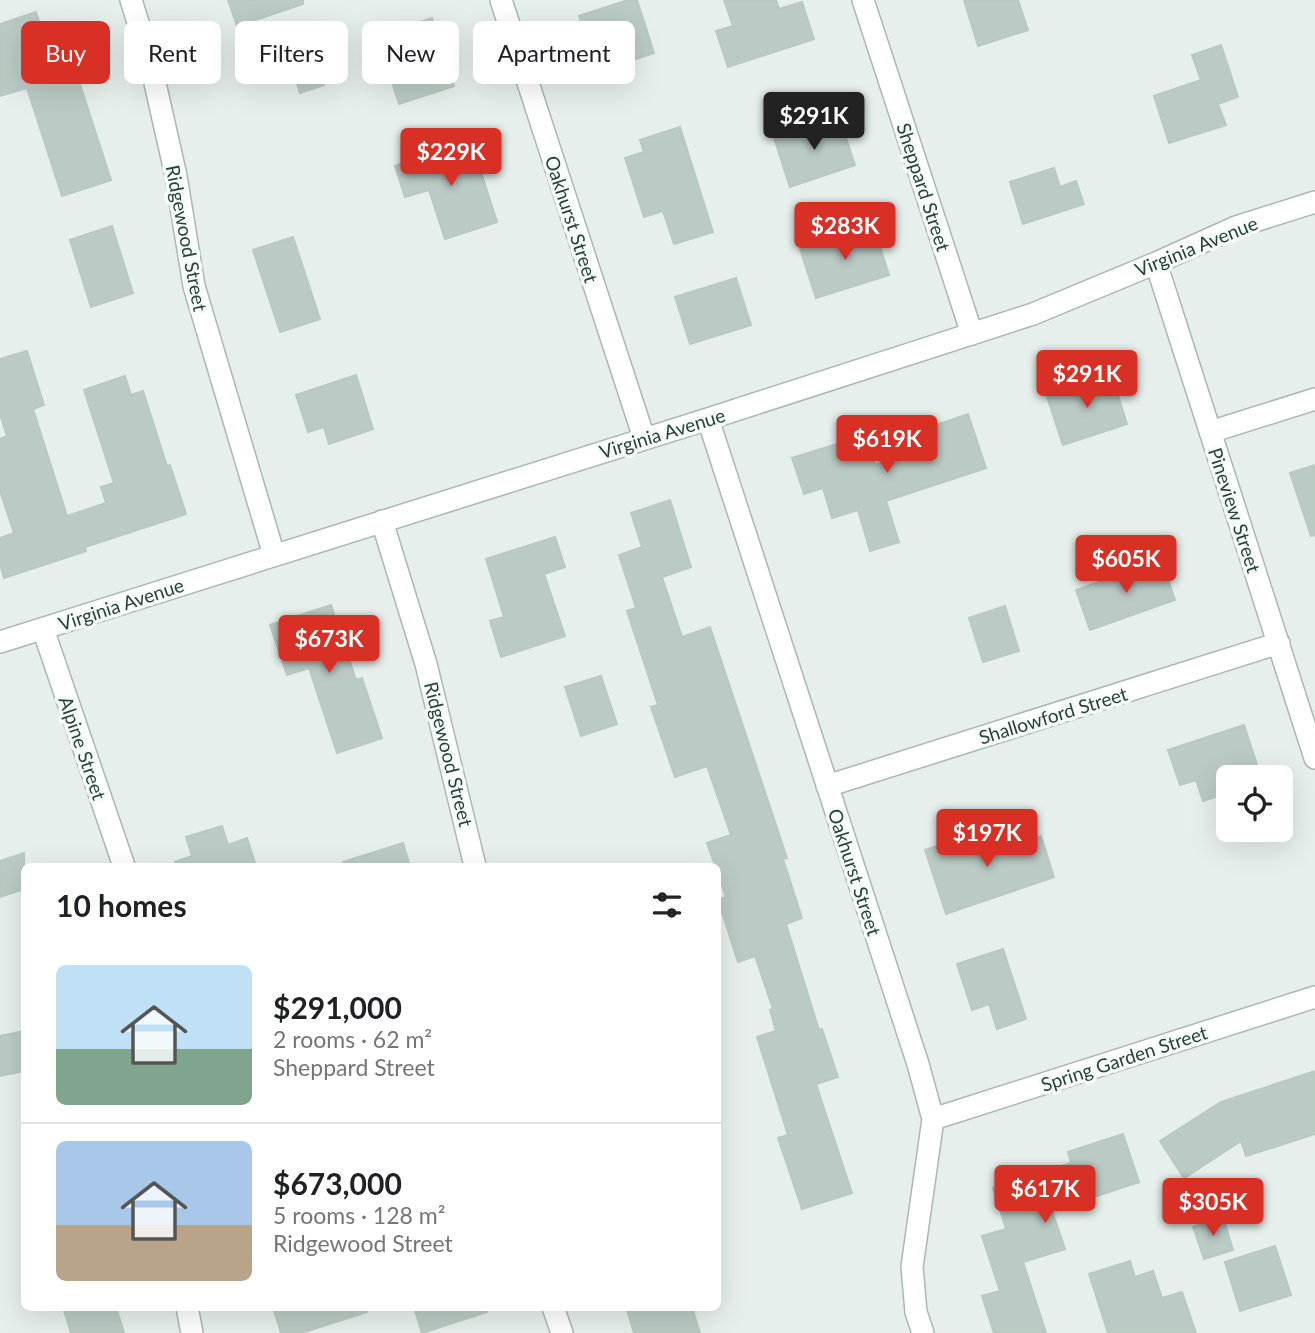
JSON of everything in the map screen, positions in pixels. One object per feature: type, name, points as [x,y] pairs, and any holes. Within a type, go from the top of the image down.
[{"type":"street","name":"Ridgewood Street","points":[[131,0],[150,61],[176,176],[194,286],[274,555]]},
{"type":"street","name":"Oakhurst Street","points":[[500,0],[643,438]]},
{"type":"street","name":"Sheppard Street","points":[[863,0],[972,334]]},
{"type":"street","name":"Virginia Avenue","points":[[0,642],[1033,314],[1236,227],[1315,202]]},
{"type":"street","name":"Pineview Street","points":[[1156,263],[1313,747]]},
{"type":"street","points":[[1210,432],[1315,399]]},
{"type":"street","name":"Oakhurst Street","points":[[708,419],[914,1051],[933,1119],[912,1267],[916,1312],[923,1333]]},
{"type":"street","name":"Ridgewood Street","points":[[382,521],[426,664],[474,863]]},
{"type":"street","name":"Alpine Street","points":[[43,629],[123,863]]},
{"type":"street","name":"Shallowford Street","points":[[827,786],[1279,643]]},
{"type":"street","name":"Spring Garden Street","points":[[933,1119],[1315,997]]},
{"type":"street","points":[[188,1311],[192,1333]]},
{"type":"street","points":[[555,1311],[562,1333]]},
{"type":"building","points":[[228,0],[303,0],[303,4],[252,21],[235,21]]},
{"type":"building","points":[[628,0],[637,0],[654,53],[635,59],[635,21],[581,21],[579,16]]},
{"type":"building","points":[[724,0],[776,0],[779,9],[802,2],[814,39],[728,67],[716,31],[733,26]]},
{"type":"building","points":[[964,0],[1018,0],[1028,30],[978,46]]},
{"type":"building","points":[[36,12],[39,21],[21,21],[21,84],[80,84],[111,180],[62,196],[27,88],[0,96],[0,24]]},
{"type":"building","points":[[1221,45],[1238,97],[1218,104],[1226,125],[1169,143],[1154,96],[1201,80],[1192,55]]},
{"type":"building","points":[[297,84],[324,84],[324,85],[300,93]]},
{"type":"building","points":[[393,84],[453,84],[454,86],[399,104]]},
{"type":"building","points":[[839,117],[855,165],[790,187],[774,138]]},
{"type":"building","points":[[680,127],[713,232],[674,244],[663,211],[644,217],[625,158],[644,152],[640,140]]},
{"type":"building","points":[[471,141],[497,222],[445,239],[429,190],[405,197],[395,166]]},
{"type":"building","points":[[1054,168],[1060,187],[1076,181],[1084,204],[1023,224],[1010,182]]},
{"type":"building","points":[[873,225],[889,275],[816,298],[800,249]]},
{"type":"building","points":[[112,226],[133,293],[91,307],[70,240]]},
{"type":"building","points":[[293,237],[320,319],[280,332],[253,250]]},
{"type":"building","points":[[736,278],[751,325],[690,344],[675,297]]},
{"type":"building","points":[[27,351],[44,405],[33,409],[67,516],[106,503],[101,487],[114,483],[84,390],[125,376],[131,395],[143,391],[186,514],[85,547],[86,551],[4,578],[0,564],[0,538],[14,533],[0,491],[0,439],[7,436],[0,414],[0,359]]},
{"type":"building","points":[[356,375],[373,429],[329,444],[324,427],[308,432],[296,395]]},
{"type":"building","points":[[1112,376],[1127,424],[1063,445],[1047,397]]},
{"type":"building","points":[[968,414],[986,468],[886,501],[899,542],[870,551],[858,510],[832,518],[823,488],[804,494],[792,458],[866,435],[875,465],[939,444],[933,426]]},
{"type":"building","points":[[1315,465],[1315,535],[1311,536],[1290,473]]},
{"type":"building","points":[[670,500],[691,567],[662,577],[682,637],[710,627],[787,858],[783,859],[802,918],[786,924],[819,1030],[822,1029],[838,1077],[816,1084],[852,1193],[802,1209],[778,1138],[788,1135],[757,1037],[776,1031],[770,1010],[773,1009],[755,956],[738,962],[721,909],[721,899],[726,897],[721,882],[721,863],[714,863],[707,843],[731,835],[707,766],[675,777],[651,707],[658,705],[627,611],[636,608],[619,555],[642,547],[631,513]]},
{"type":"building","points":[[555,537],[565,567],[544,574],[565,636],[501,657],[490,621],[504,617],[486,559]]},
{"type":"building","points":[[1161,560],[1175,600],[1090,630],[1076,590]]},
{"type":"building","points":[[331,605],[356,680],[362,678],[382,738],[337,753],[309,668],[287,675],[270,625]]},
{"type":"building","points":[[1005,606],[1019,651],[983,662],[969,618]]},
{"type":"building","points":[[601,676],[617,724],[581,736],[565,687]]},
{"type":"building","points":[[1244,725],[1257,765],[1216,765],[1216,797],[1203,801],[1196,780],[1180,785],[1168,750]]},
{"type":"building","points":[[222,826],[228,845],[247,838],[255,863],[175,863],[192,856],[186,837]]},
{"type":"building","points":[[1017,831],[1021,843],[1041,836],[1054,877],[946,914],[925,850],[966,837],[970,846]]},
{"type":"building","points":[[403,843],[409,863],[343,863]]},
{"type":"building","points":[[24,853],[24,863],[21,863],[21,890],[0,897],[0,861]]},
{"type":"building","points":[[1003,949],[1026,1019],[997,1029],[989,1004],[972,1010],[957,964]]},
{"type":"building","points":[[21,1032],[21,1072],[0,1076],[0,1036]]},
{"type":"building","points":[[1315,1071],[1315,1134],[1246,1156],[1241,1141],[1184,1178],[1160,1141],[1221,1102]]},
{"type":"building","points":[[1123,1134],[1139,1182],[1052,1211],[1065,1249],[1023,1262],[1046,1333],[994,1333],[982,1296],[1000,1291],[982,1236],[1006,1229],[993,1188],[1071,1163],[1068,1152]]},
{"type":"building","points":[[1223,1217],[1233,1250],[1204,1259],[1193,1227]]},
{"type":"building","points":[[1275,1246],[1291,1295],[1240,1311],[1225,1262]]},
{"type":"building","points":[[1130,1261],[1135,1277],[1153,1271],[1162,1298],[1182,1292],[1196,1333],[1108,1333],[1089,1274]]},
{"type":"building","points":[[64,1311],[117,1311],[124,1333],[71,1333]]},
{"type":"building","points":[[274,1311],[367,1311],[301,1333],[281,1333]]},
{"type":"building","points":[[415,1311],[487,1311],[487,1312],[422,1333]]},
{"type":"building","points":[[627,1311],[693,1311],[700,1333],[634,1333]]}]
